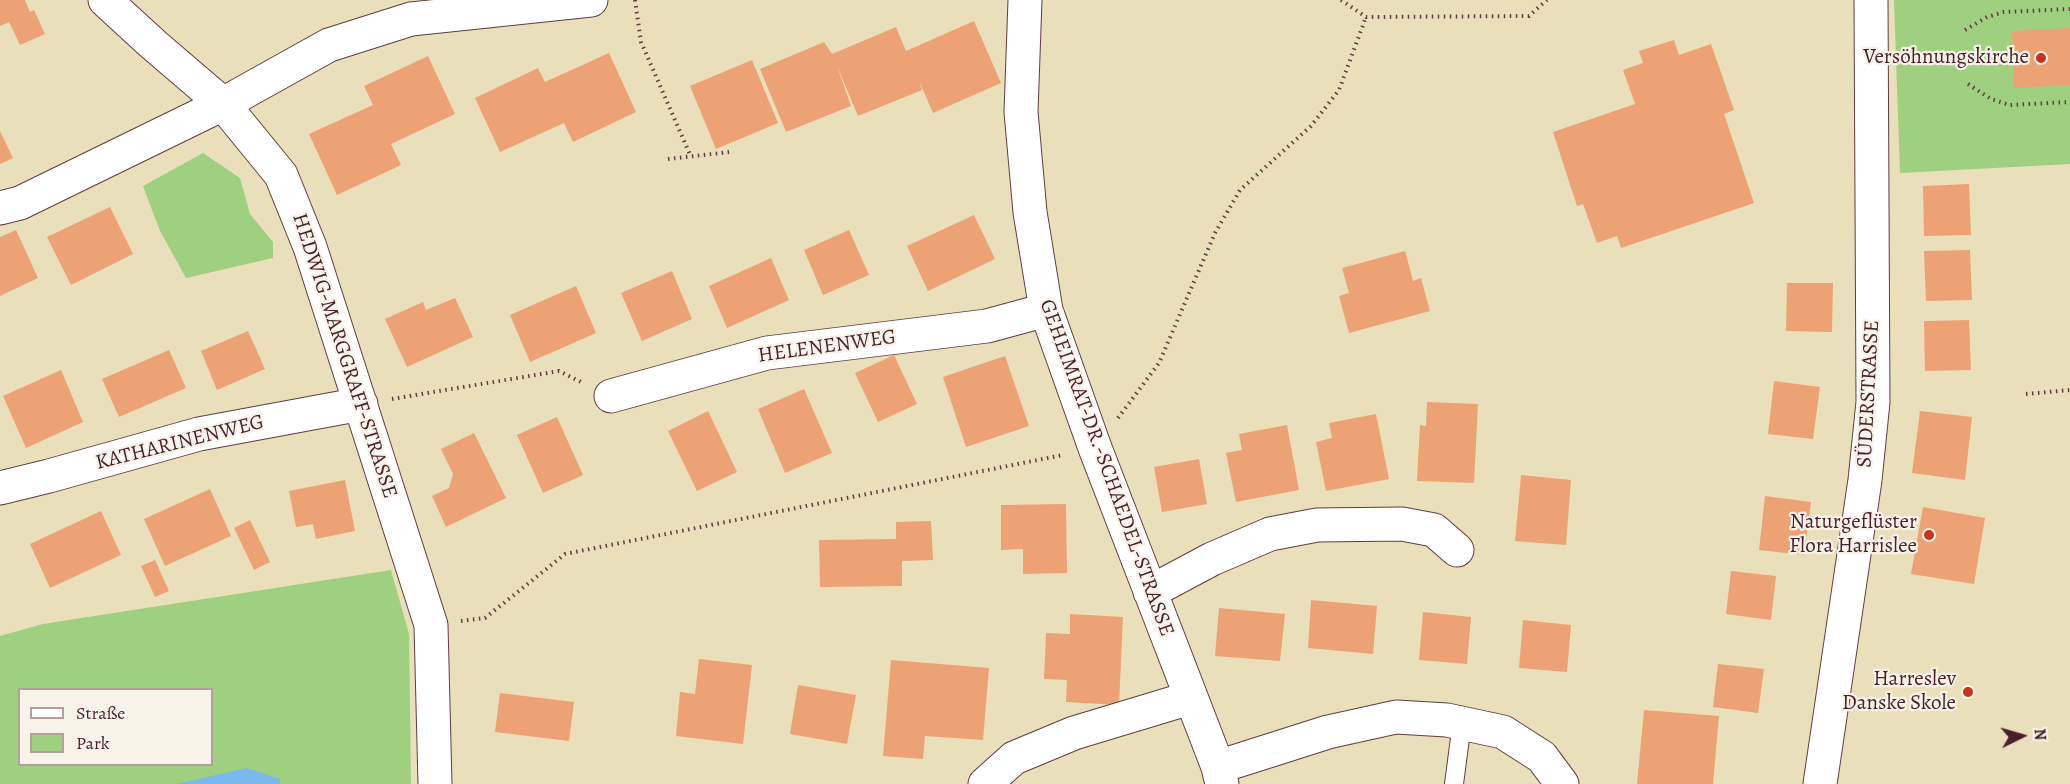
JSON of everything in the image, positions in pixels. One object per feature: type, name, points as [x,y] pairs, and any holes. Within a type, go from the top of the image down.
[{"type":"street","name":"HEDWIG-MARGGRAFF-STRASSE","points":[[105,0],[223,104],[281,175],[310,247],[431,625],[435,784]]},
{"type":"street","points":[[0,208],[20,203],[223,104],[328,45],[411,19],[591,0]]},
{"type":"street","name":"GEHEIMRAT-DR.-SCHAEDEL-STRASSE","points":[[1025,0],[1021,112],[1030,212],[1046,310],[1095,448],[1220,776]]},
{"type":"street","name":"SÜDERSTRASSE","points":[[1820,784],[1865,480],[1873,402],[1871,0]]},
{"type":"street","name":"HELENENWEG","points":[[611,396],[767,353],[987,326],[1046,310]]},
{"type":"street","name":"KATHARINENWEG","points":[[0,488],[199,434],[361,404]]},
{"type":"street","points":[[1150,592],[1212,559],[1270,534],[1317,525],[1402,524],[1434,530],[1457,550]]},
{"type":"street","points":[[985,784],[1014,758],[1074,733],[1190,698]]},
{"type":"street","points":[[1220,776],[1328,732],[1396,717],[1447,720],[1503,732],[1542,758],[1562,784]]},
{"type":"lane","points":[[1454,784],[1462,723]]},
{"type":"path","points":[[635,0],[641,42],[691,157]]},
{"type":"path","points":[[1341,0],[1366,17],[1529,16],[1547,0]]},
{"type":"path","points":[[1965,30],[1987,17],[2004,12],[2070,9]]},
{"type":"path","points":[[431,625],[485,618],[565,554],[1095,448],[1159,363],[1215,233],[1240,190],[1311,126],[1340,90],[1366,17]]},
{"type":"path","points":[[1968,84],[1991,99],[2010,105],[2070,102]]},
{"type":"path","points":[[668,159],[730,152]]},
{"type":"path","points":[[361,404],[559,371],[611,396]]},
{"type":"path","points":[[2026,394],[2070,390]]},
{"type":"green space","points":[[1894,0],[2070,0],[2070,164],[1900,173]]},
{"type":"green space","points":[[203,153],[240,178],[250,214],[273,242],[273,258],[186,278],[160,231],[143,186]]},
{"type":"green space","points":[[391,570],[409,634],[411,784],[0,784],[0,636],[43,624]]},
{"type":"water","points":[[247,768],[280,779],[280,784],[176,784]]},
{"type":"building","points":[[0,0],[25,0],[30,12],[34,10],[45,34],[20,45],[9,22],[0,26]]},
{"type":"building","points":[[974,21],[1001,83],[933,113],[919,81],[922,90],[858,116],[837,66],[851,106],[786,132],[760,69],[824,42],[832,54],[896,27],[906,51]]},
{"type":"building","name":"Versöhnungskirche","points":[[2070,28],[2070,85],[2014,88],[2012,31]]},
{"type":"building","points":[[1674,40],[1679,55],[1711,44],[1734,110],[1724,114],[1754,203],[1621,248],[1617,236],[1597,243],[1583,204],[1577,206],[1553,132],[1635,104],[1623,70],[1643,63],[1639,51]]},
{"type":"building","points":[[609,53],[636,112],[573,142],[564,123],[500,152],[475,98],[538,68],[545,82]]},
{"type":"building","points":[[428,56],[455,114],[391,144],[401,165],[337,195],[309,134],[373,105],[364,86]]},
{"type":"building","points":[[752,60],[778,123],[716,149],[690,86]]},
{"type":"building","points":[[0,131],[13,158],[0,164]]},
{"type":"building","points":[[1969,184],[1971,235],[1924,236],[1923,186]]},
{"type":"building","points":[[110,207],[133,254],[71,285],[47,237]]},
{"type":"building","points":[[974,215],[995,259],[928,291],[907,246]]},
{"type":"building","points":[[16,230],[38,278],[0,296],[0,237]]},
{"type":"building","points":[[849,230],[869,275],[823,295],[804,250]]},
{"type":"building","points":[[1970,250],[1972,300],[1926,301],[1924,251]]},
{"type":"building","points":[[1405,251],[1413,281],[1421,278],[1430,311],[1349,333],[1339,296],[1349,293],[1342,268]]},
{"type":"building","points":[[771,258],[789,300],[727,328],[709,286]]},
{"type":"building","points":[[672,271],[692,319],[642,341],[621,293]]},
{"type":"building","points":[[1787,283],[1833,283],[1832,332],[1786,331]]},
{"type":"building","points":[[576,286],[596,333],[530,362],[510,315]]},
{"type":"building","points":[[455,298],[473,337],[407,367],[385,319],[423,302],[426,310]]},
{"type":"building","points":[[1969,320],[1971,370],[1925,371],[1924,321]]},
{"type":"building","points":[[248,331],[265,369],[217,390],[201,351]]},
{"type":"building","points":[[169,350],[186,388],[119,417],[102,379]]},
{"type":"building","points":[[894,355],[917,404],[878,422],[855,373]]},
{"type":"building","points":[[1005,356],[1029,426],[966,447],[943,377]]},
{"type":"building","points":[[61,370],[83,422],[26,448],[3,396]]},
{"type":"building","points":[[1774,381],[1820,387],[1813,439],[1768,434]]},
{"type":"building","points":[[804,389],[832,453],[785,473],[758,409]]},
{"type":"building","points":[[1427,402],[1478,404],[1474,483],[1417,481],[1420,425],[1426,426]]},
{"type":"building","points":[[708,411],[737,472],[697,491],[668,431]]},
{"type":"building","points":[[1920,411],[1972,417],[1965,480],[1912,473]]},
{"type":"building","points":[[1376,414],[1389,479],[1326,491],[1316,442],[1332,438],[1329,423]]},
{"type":"building","points":[[557,417],[583,475],[543,493],[517,435]]},
{"type":"building","points":[[1287,425],[1299,490],[1236,502],[1226,453],[1242,450],[1239,434]]},
{"type":"building","points":[[474,433],[506,498],[446,527],[432,496],[449,488],[453,474],[441,449]]},
{"type":"building","points":[[1199,459],[1207,504],[1162,512],[1154,467]]},
{"type":"building","points":[[1521,475],[1571,480],[1566,545],[1515,541]]},
{"type":"building","points":[[345,480],[355,531],[316,539],[313,524],[296,527],[289,491]]},
{"type":"building","points":[[210,489],[231,536],[165,566],[144,519]]},
{"type":"building","points":[[1765,496],[1811,502],[1804,555],[1759,550]]},
{"type":"building","points":[[1066,504],[1067,573],[1023,574],[1023,549],[1001,550],[1001,505]]},
{"type":"building","points":[[1923,507],[1985,518],[1974,584],[1911,574]]},
{"type":"building","points":[[101,511],[121,555],[50,588],[30,544]]},
{"type":"building","points":[[250,520],[270,562],[254,570],[234,528]]},
{"type":"building","points":[[931,521],[933,560],[902,561],[902,586],[820,587],[819,540],[896,539],[896,522]]},
{"type":"building","points":[[155,560],[169,591],[155,597],[141,566]]},
{"type":"building","points":[[1731,571],[1776,576],[1771,620],[1726,614]]},
{"type":"building","points":[[1311,600],[1377,606],[1373,654],[1308,648]]},
{"type":"building","points":[[1219,608],[1285,614],[1280,661],[1215,656]]},
{"type":"building","points":[[1423,612],[1471,617],[1467,664],[1419,660]]},
{"type":"building","points":[[1070,614],[1123,617],[1119,705],[1066,702],[1067,680],[1044,679],[1046,633],[1070,634]]},
{"type":"building","points":[[1523,620],[1571,625],[1567,672],[1519,668]]},
{"type":"building","points":[[699,659],[752,665],[743,744],[676,736],[680,692],[695,694]]},
{"type":"building","points":[[891,660],[989,668],[983,740],[925,736],[923,759],[883,756]]},
{"type":"building","points":[[1718,664],[1764,669],[1758,713],[1713,707]]},
{"type":"building","points":[[798,685],[856,695],[847,744],[790,734]]},
{"type":"building","points":[[500,693],[574,702],[569,741],[495,732]]},
{"type":"building","points":[[1644,710],[1719,716],[1713,784],[1637,784]]},
{"type":"place","name":"Versöhnungskirche","points":[[2041,58]]},
{"type":"place","name":"Naturgeflüster Flora Harrislee","points":[[1929,535]]},
{"type":"place","name":"Harreslev Danske Skole","points":[[1968,692]]}]
